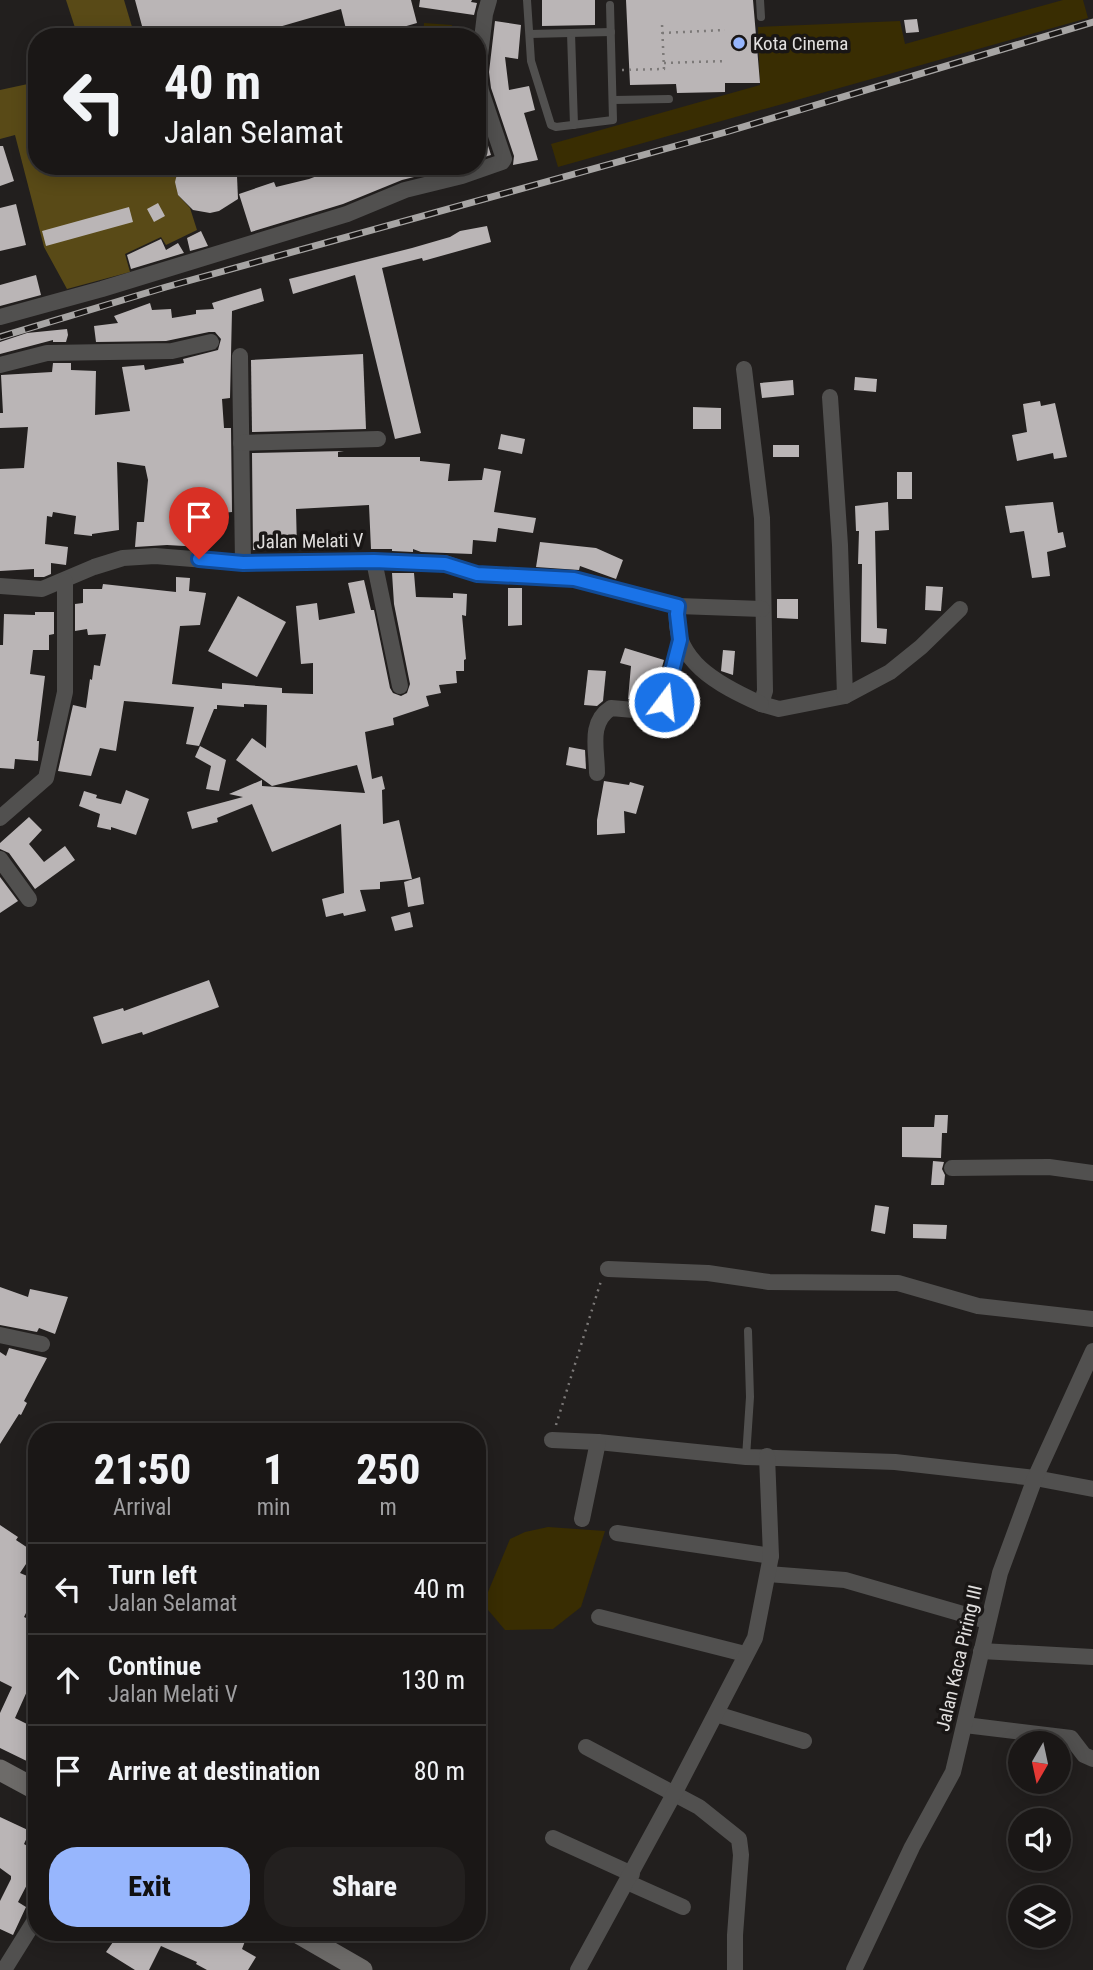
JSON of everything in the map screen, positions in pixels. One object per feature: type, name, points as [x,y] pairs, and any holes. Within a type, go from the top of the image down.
[{"type":"main road","points":[[0,1770],[28,1785]]},
{"type":"main road","points":[[312,1941],[362,1970]]},
{"type":"street","points":[[483,28],[489,0]]},
{"type":"street","points":[[486,106],[504,159],[486,168]]},
{"type":"street","points":[[0,317],[102,289],[347,214],[405,190],[465,175]]},
{"type":"street","points":[[0,365],[47,353],[172,351],[211,342]]},
{"type":"street","points":[[240,356],[243,563]]},
{"type":"street","points":[[744,369],[762,518],[765,691],[761,704]]},
{"type":"street","points":[[830,397],[840,545],[845,696]]},
{"type":"street","points":[[241,443],[378,439]]},
{"type":"street","name":"Jalan Melati V","points":[[0,586],[43,589],[123,558],[155,556],[243,563],[374,561],[445,564],[477,574],[574,579],[678,606],[762,609]]},
{"type":"street","points":[[374,561],[400,687]]},
{"type":"street","points":[[0,818],[46,778],[65,692],[65,581]]},
{"type":"street","points":[[597,774],[596,725],[600,716],[611,708],[645,711],[660,709],[664,702],[680,640],[678,606]]},
{"type":"street","points":[[680,640],[698,666],[712,679],[761,704],[779,709],[796,708],[845,696],[890,672],[922,647],[960,609]]},
{"type":"street","points":[[0,859],[29,899]]},
{"type":"street","points":[[952,1168],[1049,1167],[1093,1173]]},
{"type":"street","points":[[608,1269],[708,1273],[769,1282],[898,1283],[978,1306],[1093,1319]]},
{"type":"street","points":[[0,1335],[42,1343]]},
{"type":"street","name":"Jalan Kaca Piring III","points":[[854,1970],[912,1847],[953,1772],[1000,1573],[1035,1478],[1093,1351]]},
{"type":"street","points":[[552,1440],[746,1457],[895,1462],[1035,1478],[1093,1489]]},
{"type":"street","points":[[582,1519],[598,1442]]},
{"type":"street","points":[[579,1970],[755,1638],[771,1556],[767,1456]]},
{"type":"street","points":[[617,1533],[771,1556]]},
{"type":"street","points":[[768,1574],[845,1580],[987,1621]]},
{"type":"street","points":[[599,1617],[745,1654]]},
{"type":"street","points":[[981,1651],[1093,1657]]},
{"type":"street","points":[[716,1714],[804,1741]]},
{"type":"street","points":[[965,1726],[1065,1736],[1075,1741],[1084,1755],[1093,1759]]},
{"type":"street","points":[[586,1747],[699,1807],[739,1839],[741,1854],[735,1970]]},
{"type":"street","points":[[553,1838],[683,1907]]},
{"type":"street","points":[[4,1970],[28,1931]]},
{"type":"lane","points":[[527,0],[531,61],[551,125],[556,127],[613,120],[610,5]]},
{"type":"lane","points":[[760,0],[761,17]]},
{"type":"lane","points":[[530,34],[611,32]]},
{"type":"lane","points":[[571,33],[574,125]]},
{"type":"lane","points":[[614,100],[669,99]]},
{"type":"lane","points":[[746,1457],[750,1397],[748,1331]]},
{"type":"path","points":[[612,70],[664,69],[662,24]]},
{"type":"path","points":[[663,33],[725,30]]},
{"type":"path","points":[[664,63],[726,61]]},
{"type":"path","points":[[552,1440],[598,1287],[608,1269]]},
{"type":"shaded area","points":[[66,0],[124,0],[132,28],[75,28]]},
{"type":"shaded area","points":[[1063,0],[1083,0],[1088,18],[558,167],[551,144],[760,85],[758,27],[900,21],[905,44]]},
{"type":"shaded area","points":[[424,23],[452,25],[452,28],[424,28]]},
{"type":"shaded area","points":[[28,84],[28,175],[176,175],[178,195],[190,208],[197,230],[166,245],[161,237],[125,254],[130,272],[67,289],[44,247],[15,135],[0,139],[0,90]]},
{"type":"shaded area","points":[[548,1527],[605,1531],[581,1607],[553,1629],[505,1630],[486,1608],[486,1597],[510,1539],[525,1532]]},
{"type":"building","points":[[135,0],[411,0],[417,23],[400,28],[346,28],[341,9],[275,28],[143,28]]},
{"type":"building","points":[[420,0],[472,0],[471,2],[477,3],[474,15],[419,7]]},
{"type":"building","points":[[542,0],[595,0],[595,25],[542,26]]},
{"type":"building","points":[[626,0],[753,0],[760,83],[725,83],[725,92],[677,93],[676,84],[630,85]]},
{"type":"building","points":[[917,19],[919,32],[906,33],[904,20]]},
{"type":"building","points":[[495,21],[521,25],[518,59],[505,57],[509,90],[529,86],[535,110],[524,113],[538,160],[513,165],[514,156],[491,88],[489,72]]},
{"type":"building","points":[[486,139],[491,155],[486,157]]},
{"type":"building","points":[[0,146],[3,146],[14,181],[0,186]]},
{"type":"building","points":[[177,175],[237,175],[238,199],[219,211],[210,213],[193,210],[178,195],[175,182]]},
{"type":"building","points":[[320,175],[422,175],[402,180],[343,204],[251,232],[239,194],[274,182],[276,187]]},
{"type":"building","points":[[158,203],[165,216],[154,222],[147,209]]},
{"type":"building","points":[[16,204],[26,245],[0,251],[0,208]]},
{"type":"building","points":[[129,207],[133,222],[46,246],[42,231]]},
{"type":"building","points":[[487,226],[491,242],[423,261],[422,258],[382,268],[421,433],[395,439],[355,275],[293,294],[289,279],[412,248],[450,237],[460,231]]},
{"type":"building","points":[[201,231],[208,246],[190,251],[187,238]]},
{"type":"building","points":[[161,239],[166,250],[178,243],[184,253],[131,269],[127,255]]},
{"type":"building","points":[[36,275],[41,295],[0,306],[0,285]]},
{"type":"building","points":[[261,288],[264,301],[232,311],[230,398],[222,399],[224,428],[231,428],[232,512],[222,513],[222,536],[201,536],[201,547],[135,547],[137,522],[144,522],[148,480],[145,466],[117,462],[119,530],[92,536],[74,534],[76,516],[53,512],[52,517],[47,516],[45,544],[68,547],[66,565],[51,563],[51,574],[44,577],[34,577],[34,569],[0,571],[0,469],[24,468],[28,427],[0,428],[0,413],[3,413],[1,375],[52,372],[53,363],[71,363],[71,370],[96,371],[95,415],[130,411],[122,367],[144,365],[145,370],[184,363],[183,359],[218,350],[221,339],[215,332],[209,332],[166,341],[96,342],[94,326],[118,323],[114,316],[150,303],[152,310],[171,309],[172,318],[196,314],[196,310],[214,309],[212,303]]},
{"type":"building","points":[[67,329],[66,342],[53,340],[0,354],[0,342],[27,333]]},
{"type":"building","points":[[363,354],[366,429],[252,432],[251,360]]},
{"type":"building","points":[[855,377],[877,379],[876,392],[854,390]]},
{"type":"building","points":[[793,380],[794,395],[762,398],[760,383]]},
{"type":"building","points":[[1040,401],[1041,406],[1055,403],[1067,457],[1054,459],[1053,453],[1017,461],[1012,435],[1027,432],[1023,404]]},
{"type":"building","points":[[693,407],[721,408],[721,429],[693,429]]},
{"type":"building","points":[[501,434],[525,439],[522,454],[498,449]]},
{"type":"building","points":[[773,445],[799,445],[799,457],[773,457]]},
{"type":"building","points":[[344,451],[338,452],[338,457],[420,457],[420,461],[450,464],[448,481],[482,480],[484,468],[501,471],[494,512],[536,518],[533,533],[498,528],[496,542],[473,540],[472,554],[371,549],[369,505],[296,509],[297,549],[253,550],[252,453]]},
{"type":"building","points":[[897,472],[912,472],[912,499],[897,499]]},
{"type":"building","points":[[888,502],[889,530],[875,531],[877,628],[887,629],[886,644],[861,642],[862,564],[858,564],[859,531],[856,531],[855,506]]},
{"type":"building","points":[[1053,502],[1058,533],[1063,532],[1066,547],[1047,552],[1050,576],[1032,578],[1024,531],[1010,533],[1005,506]]},
{"type":"building","points":[[540,542],[596,548],[623,560],[616,579],[580,566],[579,570],[536,567]]},
{"type":"building","points":[[392,573],[414,573],[416,597],[453,598],[453,593],[467,594],[466,616],[462,615],[466,659],[464,671],[456,671],[457,683],[439,685],[441,693],[426,696],[429,706],[393,718],[394,725],[365,732],[372,779],[382,776],[385,789],[382,790],[383,824],[399,820],[412,879],[380,882],[380,889],[360,890],[366,911],[326,917],[322,899],[344,893],[341,824],[272,852],[252,804],[217,818],[218,822],[192,829],[187,812],[243,797],[229,794],[262,780],[262,786],[365,793],[357,765],[272,786],[236,760],[252,738],[266,748],[267,705],[217,705],[199,746],[186,744],[194,707],[124,701],[116,751],[100,748],[91,776],[58,771],[73,705],[86,708],[90,679],[92,680],[94,665],[100,666],[106,634],[88,635],[87,629],[75,631],[75,604],[83,603],[83,589],[102,589],[103,584],[176,592],[176,577],[190,578],[189,591],[206,593],[200,625],[180,626],[172,684],[222,689],[222,683],[282,688],[282,693],[313,694],[313,663],[301,664],[296,606],[317,603],[319,620],[355,613],[348,583],[364,580],[371,610],[374,610],[390,688],[393,693],[401,696],[407,693],[410,684],[394,604]]},
{"type":"building","points":[[926,586],[943,587],[941,611],[925,610]]},
{"type":"building","points":[[508,588],[522,588],[522,625],[508,626]]},
{"type":"building","points":[[238,596],[286,622],[257,677],[208,651]]},
{"type":"building","points":[[777,599],[798,599],[798,619],[777,618]]},
{"type":"building","points":[[35,612],[54,612],[54,634],[49,635],[49,650],[33,650],[30,674],[45,676],[37,741],[38,761],[15,759],[14,769],[0,768],[0,645],[3,645],[4,614],[35,615]]},
{"type":"building","points":[[625,648],[664,660],[653,699],[628,699],[631,666],[620,663]]},
{"type":"building","points":[[723,650],[735,651],[733,675],[721,671]]},
{"type":"building","points":[[588,670],[606,671],[603,701],[597,706],[584,705]]},
{"type":"building","points":[[200,746],[226,760],[219,791],[206,789],[211,766],[195,757]]},
{"type":"building","points":[[569,747],[585,750],[586,769],[566,765]]},
{"type":"building","points":[[604,781],[629,785],[630,782],[644,786],[636,814],[624,811],[625,833],[597,835]]},
{"type":"building","points":[[126,790],[149,799],[136,835],[111,827],[111,830],[97,827],[100,814],[79,806],[84,791],[97,795],[96,798],[121,804]]},
{"type":"building","points":[[29,817],[42,830],[29,844],[44,862],[65,846],[75,860],[35,889],[9,853],[0,849],[0,843]]},
{"type":"building","points":[[0,877],[18,901],[0,913]]},
{"type":"building","points":[[420,877],[424,904],[408,907],[404,882]]},
{"type":"building","points":[[410,912],[413,927],[395,931],[391,917]]},
{"type":"building","points":[[209,980],[219,1007],[143,1035],[142,1032],[102,1044],[93,1017],[123,1008],[124,1011]]},
{"type":"building","points":[[935,1115],[948,1115],[947,1133],[942,1133],[941,1158],[902,1157],[902,1127],[934,1127]]},
{"type":"building","points":[[933,1161],[944,1162],[944,1185],[931,1185]]},
{"type":"building","points":[[875,1205],[889,1207],[885,1234],[871,1231]]},
{"type":"building","points":[[913,1224],[947,1225],[946,1239],[913,1238]]},
{"type":"building","points":[[0,1287],[28,1297],[30,1289],[68,1297],[55,1334],[39,1328],[37,1332],[0,1325]]},
{"type":"building","points":[[9,1348],[47,1358],[24,1401],[27,1403],[21,1415],[19,1414],[0,1444],[0,1352],[6,1356]]},
{"type":"building","points":[[0,1525],[18,1537],[16,1540],[28,1548],[28,1561],[20,1573],[28,1576],[28,1609],[24,1617],[28,1619],[28,1689],[15,1718],[28,1724],[28,1762],[0,1748],[0,1713],[12,1687],[0,1681]]},
{"type":"building","points":[[0,1817],[28,1830],[24,1844],[28,1846],[28,1883],[18,1902],[26,1907],[13,1935],[0,1929],[0,1901],[11,1876],[0,1868]]},
{"type":"building","points":[[114,1941],[245,1941],[242,1949],[256,1957],[248,1970],[207,1970],[196,1964],[197,1962],[161,1946],[149,1970],[135,1970],[106,1952]]},
{"type":"railway","points":[[0,337],[166,287],[726,132],[1093,22]]},
{"type":"place","name":"Kota Cinema","points":[[739,43]]},
{"type":"route","points":[[199,559],[243,563],[374,561],[445,564],[477,574],[574,579],[678,606],[680,640],[664,702]]}]
